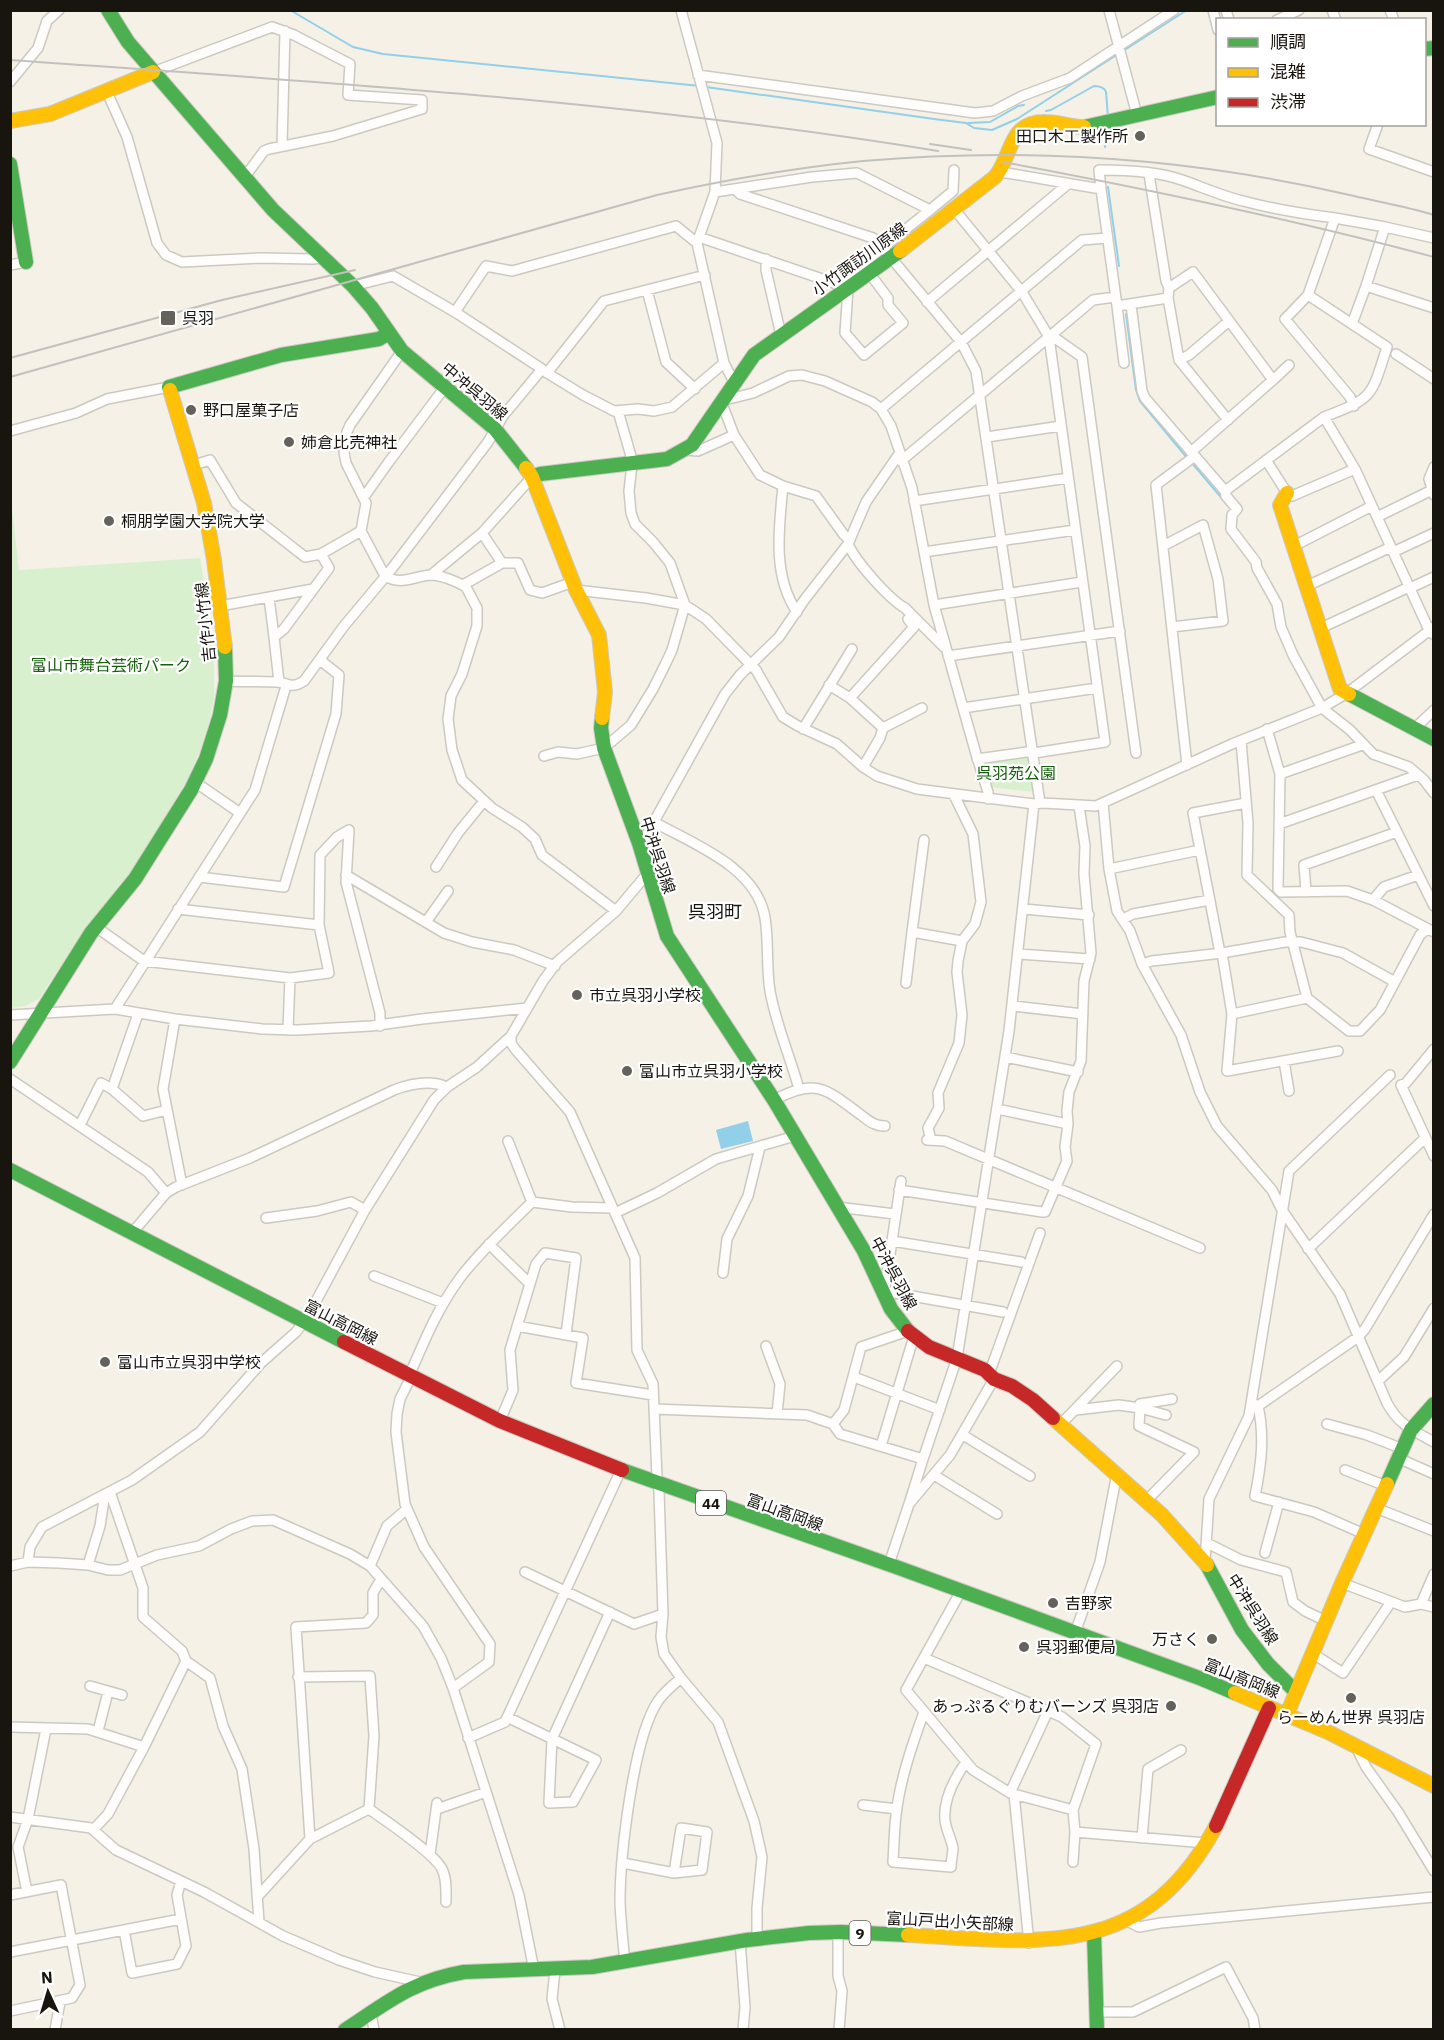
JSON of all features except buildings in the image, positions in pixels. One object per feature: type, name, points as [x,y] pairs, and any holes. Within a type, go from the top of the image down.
[{"type":"main road","name":"中沖呉羽線","points":[[108,10],[128,42],[273,210],[353,286],[372,308],[402,351],[495,429],[516,453],[532,477],[575,586],[595,624],[602,649],[605,692],[601,728],[604,748],[639,843],[667,936],[774,1100],[864,1251],[891,1310],[911,1333],[929,1347],[957,1358],[1012,1386],[1033,1400],[1117,1473],[1205,1562],[1242,1629],[1268,1664],[1296,1692]]},
{"type":"main road","points":[[10,121],[50,114],[153,72]]},
{"type":"main road","name":"小竹諏訪川原線","points":[[685,450],[696,440],[731,379],[754,355],[844,288],[870,274],[886,250],[954,209],[998,173],[1015,134],[1027,125],[1054,122],[1077,128],[1216,97]]},
{"type":"main road","points":[[10,164],[26,262]]},
{"type":"main road","points":[[169,387],[281,355],[379,339],[389,333]]},
{"type":"main road","name":"吉作小竹線","points":[[10,1062],[96,927],[135,879],[195,783],[218,722],[226,681],[225,632],[208,526],[194,465],[169,387]]},
{"type":"main road","points":[[532,477],[540,474],[667,459],[685,450]]},
{"type":"main road","points":[[1287,493],[1280,505],[1340,689],[1434,739]]},
{"type":"main road","name":"富山高岡線","points":[[10,1170],[500,1421],[658,1484],[889,1564],[1202,1679],[1287,1714],[1434,1786]]},
{"type":"main road","points":[[1287,1714],[1342,1583],[1411,1430],[1434,1404]]},
{"type":"main road","name":"富山戸出小矢部線","points":[[345,2030],[422,1982],[455,1974],[590,1968],[757,1938],[838,1932],[1029,1943],[1064,1940],[1094,1934],[1125,1920],[1158,1899],[1198,1856],[1245,1764],[1269,1708]]},
{"type":"main road","points":[[1094,1934],[1097,2030]]},
{"type":"street","points":[[10,82],[38,48],[47,21],[59,10]]},
{"type":"street","points":[[681,10],[717,143],[715,192],[698,240],[724,363],[731,379]]},
{"type":"street","points":[[1109,10],[1137,115]]},
{"type":"street","points":[[699,76],[975,113],[993,111],[1022,96],[1070,78],[1174,10]]},
{"type":"street","points":[[1280,18],[1299,10]]},
{"type":"street","points":[[153,72],[272,27],[285,31],[350,64],[348,95],[422,100],[422,109],[333,136],[264,151],[244,177]]},
{"type":"street","points":[[282,146],[285,31]]},
{"type":"street","points":[[107,92],[127,137],[157,243],[166,255],[182,262],[231,258],[313,260],[322,258]]},
{"type":"street","points":[[1377,126],[1370,149],[1434,172]]},
{"type":"street","points":[[870,274],[888,298],[888,305],[903,323],[864,355],[845,333],[844,288],[953,191],[954,170]]},
{"type":"street","points":[[1124,363],[1099,170],[1180,179],[1193,186],[1243,201],[1434,238]]},
{"type":"street","points":[[715,192],[857,172],[930,210]]},
{"type":"street","points":[[998,173],[1007,172],[1101,189]]},
{"type":"street","points":[[1149,174],[1179,360],[1228,420]]},
{"type":"street","points":[[927,302],[1068,184]]},
{"type":"street","points":[[735,189],[740,194],[873,238],[886,250],[961,342],[976,371],[1034,752],[1037,804],[1013,1006],[957,1358],[889,1564]]},
{"type":"street","points":[[954,209],[1022,292],[1049,337],[1105,742],[977,759]]},
{"type":"street","points":[[1335,218],[1308,295],[1285,319],[1350,397],[1354,406]]},
{"type":"street","points":[[455,312],[486,266],[512,271],[676,226],[698,240],[766,259],[844,288]]},
{"type":"street","points":[[1352,324],[1385,227]]},
{"type":"street","points":[[881,409],[1082,240],[1107,238]]},
{"type":"street","points":[[766,259],[766,270],[781,335]]},
{"type":"street","points":[[10,265],[26,262]]},
{"type":"street","points":[[639,843],[646,836],[725,694],[779,637],[849,542],[866,502],[900,457],[1093,300],[1131,305],[1168,293],[1193,273],[1273,380]]},
{"type":"street","points":[[226,681],[300,684],[304,681],[344,626],[474,461],[503,416],[604,301],[705,275]]},
{"type":"street","points":[[353,286],[393,276],[455,312],[588,398],[618,411],[667,409],[724,363]]},
{"type":"street","points":[[1366,286],[1434,308]]},
{"type":"street","points":[[647,290],[666,362],[695,388]]},
{"type":"street","points":[[1225,491],[1324,417],[1354,406],[1371,392],[1387,347],[1308,295]]},
{"type":"street","points":[[1131,305],[1142,391],[1145,398],[1191,457],[1225,491],[1226,496],[1237,509],[1232,515],[1231,529],[1256,562],[1277,604],[1281,627],[1293,655],[1322,708],[1350,730],[1362,745],[1379,758],[1401,763],[1432,788]]},
{"type":"street","points":[[1179,360],[1189,355],[1229,321]]},
{"type":"street","points":[[1049,337],[1055,338],[1082,357],[1136,753]]},
{"type":"street","points":[[402,351],[347,432],[344,459],[366,503],[361,531],[385,576],[391,580],[403,581],[431,575],[482,533],[532,477]]},
{"type":"street","points":[[1396,354],[1434,379]]},
{"type":"street","points":[[1187,765],[1156,485],[1191,457],[1289,365]]},
{"type":"street","points":[[850,698],[914,627],[897,604],[864,568],[849,542],[816,496],[760,476],[734,435],[721,400],[753,393],[789,376],[802,375],[825,381],[872,402],[881,409],[891,426],[914,501],[934,605],[988,792],[988,799]]},
{"type":"street","points":[[10,431],[76,413],[107,399],[169,387]]},
{"type":"street","points":[[364,498],[387,463],[445,387]]},
{"type":"street","points":[[544,756],[558,752],[578,754],[604,748],[631,725],[650,695],[672,650],[685,605],[670,563],[638,527],[633,518],[629,491],[632,464],[618,411]]},
{"type":"street","points":[[463,585],[502,563],[518,563],[530,590],[542,593],[575,586],[685,605],[706,619],[751,664],[783,717],[837,744],[862,767],[877,776],[917,789],[954,795],[1037,804],[1096,806],[1268,729],[1322,708],[1347,693],[1432,630],[1355,469],[1324,417]]},
{"type":"street","points":[[987,437],[1061,426]]},
{"type":"street","points":[[685,450],[698,451],[734,435]]},
{"type":"street","points":[[194,465],[210,460],[236,503],[305,557],[321,554],[361,531]]},
{"type":"street","points":[[1266,460],[1287,493],[1292,496],[1355,469]]},
{"type":"street","points":[[1377,517],[1433,493],[1429,479],[1434,467]]},
{"type":"street","points":[[914,501],[1068,478]]},
{"type":"street","points":[[783,486],[779,541],[781,568],[790,602],[797,612]]},
{"type":"street","points":[[1294,546],[1372,506]]},
{"type":"street","points":[[1163,546],[1203,525],[1218,579],[1223,621],[1172,627]]},
{"type":"street","points":[[924,552],[1075,530]]},
{"type":"street","points":[[482,533],[502,563]]},
{"type":"street","points":[[1307,586],[1434,533]]},
{"type":"street","points":[[274,638],[284,629],[328,568],[321,554]]},
{"type":"street","points":[[431,575],[463,585],[477,608],[477,626],[462,674],[448,708],[452,750],[462,780],[498,813],[522,827],[535,839],[542,855],[616,910]]},
{"type":"street","points":[[1321,627],[1434,577]]},
{"type":"street","points":[[934,605],[1082,582]]},
{"type":"street","points":[[220,606],[313,589]]},
{"type":"street","points":[[115,1009],[255,790],[282,684],[269,598]]},
{"type":"street","points":[[897,604],[905,609],[947,652]]},
{"type":"street","points":[[947,652],[1018,646],[1120,631]]},
{"type":"street","points":[[803,729],[852,649]]},
{"type":"street","points":[[199,877],[284,887],[336,714],[339,675],[320,660]]},
{"type":"street","points":[[829,685],[850,698],[883,728]]},
{"type":"street","points":[[963,708],[1097,688]]},
{"type":"street","points":[[862,767],[880,738],[883,728],[922,708]]},
{"type":"street","points":[[1414,729],[1434,710]]},
{"type":"street","points":[[1268,729],[1280,774],[1278,889],[1281,892],[1347,891],[1373,900],[1430,930]]},
{"type":"street","points":[[1242,741],[1248,823],[1247,875],[1289,915],[1292,942],[1307,998],[1349,1031],[1360,1031],[1380,1010],[1420,935],[1430,930]]},
{"type":"street","points":[[1280,774],[1362,745]]},
{"type":"street","points":[[1279,824],[1418,775]]},
{"type":"street","points":[[195,783],[240,813]]},
{"type":"street","points":[[1376,790],[1434,906]]},
{"type":"street","points":[[954,795],[973,834],[981,902],[975,924],[962,941],[957,972],[961,1003],[961,1036],[938,1093],[939,1107],[928,1128],[929,1140],[945,1141],[1200,1248]]},
{"type":"street","points":[[436,867],[458,833],[484,801]]},
{"type":"street","points":[[1103,803],[1109,869],[1117,911],[1132,936],[1142,964],[1181,1035],[1200,1092],[1212,1118],[1272,1191],[1282,1210],[1340,1294],[1395,1417],[1411,1430],[1434,1442]]},
{"type":"street","points":[[1246,803],[1193,813],[1232,1014],[1227,1071],[1338,1051]]},
{"type":"street","points":[[1004,1312],[889,1292],[884,1294],[895,1214],[900,1185],[1044,1212],[1056,1187],[1067,1161],[1065,1147],[1069,1092],[1081,1061],[1084,981],[1090,959],[1089,915],[1084,874],[1084,835],[1079,806]]},
{"type":"street","points":[[654,822],[711,853],[735,870],[760,899],[765,918],[766,968],[771,994],[778,1025],[799,1089]]},
{"type":"street","points":[[96,927],[144,961],[290,978],[329,974],[319,925],[320,855],[337,837],[349,830],[346,875],[350,900],[380,1013],[380,1026]]},
{"type":"street","points":[[1306,892],[1304,865],[1397,832]]},
{"type":"street","points":[[906,982],[924,840]]},
{"type":"street","points":[[1109,869],[1200,850]]},
{"type":"street","points":[[28,1562],[30,1547],[42,1527],[132,1480],[200,1432],[261,1363],[296,1332],[304,1322],[365,1210],[434,1100],[447,1087],[477,1067],[511,1036],[555,966],[616,910],[647,874]]},
{"type":"street","points":[[346,875],[456,938],[514,950],[555,966]]},
{"type":"street","points":[[1373,900],[1384,886],[1418,875]]},
{"type":"street","points":[[426,922],[447,891]]},
{"type":"street","points":[[1123,919],[1133,914],[1210,900]]},
{"type":"street","points":[[178,909],[319,925]]},
{"type":"street","points":[[1024,909],[1089,915]]},
{"type":"street","points":[[912,932],[962,941]]},
{"type":"street","points":[[1142,964],[1292,942],[1343,953],[1395,982]]},
{"type":"street","points":[[1019,954],[1090,959]]},
{"type":"street","points":[[288,1030],[290,978]]},
{"type":"street","points":[[1232,1014],[1307,998]]},
{"type":"street","points":[[1013,1006],[1083,1014]]},
{"type":"street","points":[[10,1015],[115,1009],[175,1019],[288,1030],[380,1026],[422,1019],[527,1008]]},
{"type":"street","points":[[112,1089],[138,1014]]},
{"type":"street","points":[[175,1019],[163,1089],[182,1185]]},
{"type":"street","points":[[511,1036],[511,1042],[515,1048],[570,1112],[635,1258],[638,1350],[653,1384],[663,1614],[661,1637],[664,1654],[718,1722],[754,1821],[762,1857],[757,1908],[757,1938]]},
{"type":"street","points":[[1434,1049],[1406,1083],[1401,1085],[1434,1156]]},
{"type":"street","points":[[1005,1057],[1078,1072]]},
{"type":"street","points":[[1284,1061],[1289,1091]]},
{"type":"street","points":[[1205,1562],[1209,1499],[1255,1404],[1289,1171],[1390,1075]]},
{"type":"street","points":[[10,1079],[148,1172],[166,1193]]},
{"type":"street","points":[[80,1125],[101,1083],[112,1089],[143,1116],[167,1110]]},
{"type":"street","points":[[132,1233],[166,1193],[182,1185],[250,1158],[394,1090],[418,1084],[441,1084],[447,1087]]},
{"type":"street","points":[[774,1100],[799,1089],[814,1086],[841,1100],[873,1124],[885,1126]]},
{"type":"street","points":[[997,1109],[1068,1124]]},
{"type":"street","points":[[532,1202],[621,1212],[716,1159],[795,1136]]},
{"type":"street","points":[[1308,1249],[1425,1138]]},
{"type":"street","points":[[508,1141],[532,1202]]},
{"type":"street","points":[[723,1273],[726,1239],[748,1196],[760,1147]]},
{"type":"street","points":[[266,1218],[317,1211],[351,1202],[365,1210]]},
{"type":"street","points":[[453,1688],[489,1662],[490,1644],[424,1547],[407,1509],[396,1432],[400,1399],[428,1330],[461,1277],[489,1244],[532,1202]]},
{"type":"street","points":[[837,1207],[895,1214]]},
{"type":"street","points":[[1255,1404],[1358,1337],[1434,1214]]},
{"type":"street","points":[[909,1504],[934,1475],[963,1435],[992,1376],[1040,1233]]},
{"type":"street","points":[[892,1241],[1021,1262]]},
{"type":"street","points":[[489,1244],[530,1284]]},
{"type":"street","points":[[500,1421],[513,1390],[510,1350],[536,1264],[545,1253],[576,1258],[566,1334]]},
{"type":"street","points":[[374,1276],[443,1304]]},
{"type":"street","points":[[1378,1381],[1404,1357],[1434,1308]]},
{"type":"street","points":[[517,1326],[584,1338],[576,1383],[653,1395]]},
{"type":"street","points":[[833,1424],[844,1410],[861,1347],[911,1333],[897,1394],[881,1446]]},
{"type":"street","points":[[766,1346],[780,1384],[777,1414]]},
{"type":"street","points":[[1061,1424],[1117,1366]]},
{"type":"street","points":[[854,1377],[940,1410]]},
{"type":"street","points":[[1146,1501],[1194,1452],[1140,1426],[1140,1404],[1172,1399]]},
{"type":"street","points":[[1255,1404],[1262,1423],[1263,1440],[1255,1496],[1314,1512],[1364,1534]]},
{"type":"street","points":[[1076,1410],[1119,1405],[1166,1415]]},
{"type":"street","points":[[654,1409],[807,1415],[833,1424],[840,1434],[923,1459]]},
{"type":"street","points":[[1327,1424],[1367,1435],[1434,1474]]},
{"type":"street","points":[[963,1435],[1030,1476]]},
{"type":"street","points":[[468,1738],[505,1722],[621,1470]]},
{"type":"street","points":[[1345,1470],[1386,1485]]},
{"type":"street","points":[[1075,1633],[1100,1562],[1117,1473]]},
{"type":"street","points":[[934,1475],[997,1514]]},
{"type":"street","points":[[88,1565],[107,1493]]},
{"type":"street","points":[[107,1493],[143,1588],[144,1617],[182,1651],[186,1661],[210,1678],[223,1726],[242,1769],[254,1849],[259,1895],[259,1922]]},
{"type":"street","points":[[1265,1553],[1279,1502]]},
{"type":"street","points":[[1376,1508],[1434,1531]]},
{"type":"street","points":[[370,1566],[387,1526],[407,1509]]},
{"type":"street","points":[[10,1566],[28,1562],[88,1565],[108,1570],[120,1570],[157,1555],[199,1546],[252,1521],[273,1520],[350,1554],[370,1566],[423,1626],[441,1658],[453,1688],[519,1895],[534,1970]]},
{"type":"street","points":[[1207,1543],[1241,1560],[1286,1572],[1293,1602],[1305,1611],[1326,1621]]},
{"type":"street","points":[[525,1572],[634,1624],[663,1614]]},
{"type":"street","points":[[1421,1604],[1434,1574]]},
{"type":"street","points":[[310,1839],[296,1628],[366,1623],[373,1615],[374,1593],[381,1579]]},
{"type":"street","points":[[1342,1583],[1405,1607],[1421,1604],[1434,1607]]},
{"type":"street","points":[[961,1591],[906,1690],[973,1770],[1012,1793],[1073,1810]]},
{"type":"street","points":[[1312,1653],[1343,1673],[1391,1602]]},
{"type":"street","points":[[507,1717],[552,1739],[596,1760],[573,1802],[549,1803],[552,1739],[610,1612]]},
{"type":"street","points":[[924,1658],[1062,1717],[1096,1744],[1073,1810],[1075,1832],[1073,1862]]},
{"type":"street","points":[[93,1830],[108,1814],[186,1661]]},
{"type":"street","points":[[298,1677],[370,1676],[374,1736],[369,1809]]},
{"type":"street","points":[[625,1963],[620,1901],[631,1795],[642,1741],[657,1702],[681,1678]]},
{"type":"street","points":[[90,1686],[122,1695]]},
{"type":"street","points":[[98,1731],[108,1692]]},
{"type":"street","points":[[1029,1943],[1012,1793],[1048,1711]]},
{"type":"street","points":[[924,1712],[909,1752],[897,1809],[893,1862],[951,1867],[953,1848],[947,1833],[945,1808],[955,1778],[966,1762]]},
{"type":"street","points":[[10,1727],[98,1731],[144,1747]]},
{"type":"street","points":[[27,1892],[18,1847],[28,1819],[46,1729]]},
{"type":"street","points":[[1357,1747],[1366,1767],[1398,1812],[1434,1871]]},
{"type":"street","points":[[1142,1838],[1148,1769],[1181,1750]]},
{"type":"street","points":[[430,1854],[437,1806],[486,1792]]},
{"type":"street","points":[[863,1805],[897,1809]]},
{"type":"street","points":[[259,1895],[310,1839],[369,1809]]},
{"type":"street","points":[[369,1809],[430,1854],[442,1869],[446,1884],[446,1902]]},
{"type":"street","points":[[10,1817],[91,1828],[116,1850],[204,1892],[283,1936],[339,1960],[375,1972],[422,1982]]},
{"type":"street","points":[[623,1863],[674,1873],[702,1870],[706,1832],[681,1828],[674,1873]]},
{"type":"street","points":[[1075,1832],[1206,1843]]},
{"type":"street","points":[[124,1929],[132,1973],[177,1964],[186,1946],[177,1895],[181,1881]]},
{"type":"street","points":[[10,1895],[61,1885],[80,1985],[72,1998],[10,2011]]},
{"type":"street","points":[[1125,1920],[1138,1927],[1434,1898]]},
{"type":"street","points":[[10,1952],[181,1919]]},
{"type":"street","points":[[838,1932],[838,1976],[842,1991],[839,2030]]},
{"type":"street","points":[[740,1941],[745,2007],[743,2030]]},
{"type":"street","points":[[1096,2012],[1133,2012],[1226,1967],[1253,2018],[1255,2030]]},
{"type":"street","points":[[555,1970],[552,1999],[560,2030]]},
{"type":"street","points":[[55,2030],[60,2002]]},
{"type":"street","points":[[371,2014],[374,2030]]},
{"type":"green space","name":"富山市舞台芸術パーク","points":[[10,490],[19,570],[200,558],[211,629],[214,688],[214,698],[203,740],[187,780],[142,856],[39,999],[25,1006],[11,1008]]},
{"type":"green space","name":"呉羽苑公園","points":[[1027,755],[1031,757],[1035,792],[989,787],[982,761]]},
{"type":"water","points":[[748,1121],[753,1141],[721,1149],[716,1130]]},
{"type":"waterway","points":[[290,10],[353,47],[383,54],[700,86]]},
{"type":"waterway","points":[[1123,51],[1187,10]]},
{"type":"waterway","points":[[706,87],[966,123],[974,128],[992,130],[1017,119],[1118,54]]},
{"type":"waterway","points":[[1046,111],[1098,86],[1106,92],[1108,117]]},
{"type":"waterway","points":[[968,123],[990,122],[1024,105]]},
{"type":"waterway","points":[[1105,147],[1108,126]]},
{"type":"waterway","points":[[1108,187],[1119,266]]},
{"type":"waterway","points":[[1126,314],[1136,390],[1140,401],[1188,459]]},
{"type":"waterway","points":[[1192,463],[1231,509]]},
{"type":"railway","points":[[10,60],[359,85],[591,106],[823,134],[938,151]]},
{"type":"railway","points":[[930,144],[971,150]]},
{"type":"railway","points":[[10,377],[657,195],[759,175],[863,161],[984,155],[1106,159],[1166,164],[1286,182],[1434,215]]},
{"type":"railway","points":[[1003,162],[1219,205],[1434,257]]},
{"type":"railway","points":[[10,358],[222,300],[355,270]]},
{"type":"traffic: fast","points":[[108,10],[128,42],[273,210],[353,286],[372,308],[402,351],[495,429],[526,468]]},
{"type":"traffic: fast","points":[[1426,49],[1434,48]]},
{"type":"traffic: fast","points":[[1084,127],[1216,97]]},
{"type":"traffic: fast","points":[[10,164],[26,262]]},
{"type":"traffic: fast","points":[[532,477],[540,474],[667,459],[692,445],[754,355],[900,251]]},
{"type":"traffic: fast","points":[[170,390],[169,387],[281,355],[379,339],[389,333]]},
{"type":"traffic: fast","points":[[10,1062],[91,933],[135,879],[191,790],[206,759],[220,715],[226,681],[225,647]]},
{"type":"traffic: fast","points":[[1349,694],[1434,739]]},
{"type":"traffic: fast","points":[[602,718],[604,748],[639,843],[667,936],[774,1100],[864,1251],[891,1309],[908,1331]]},
{"type":"traffic: fast","points":[[10,1170],[344,1342]]},
{"type":"traffic: fast","points":[[1387,1484],[1411,1430],[1434,1404]]},
{"type":"traffic: fast","points":[[622,1470],[899,1568],[1235,1693]]},
{"type":"traffic: fast","points":[[1207,1565],[1242,1630],[1268,1664],[1296,1692]]},
{"type":"traffic: fast","points":[[345,2030],[415,1987],[464,1972],[592,1967],[747,1940],[809,1933],[908,1935]]},
{"type":"traffic: fast","points":[[1094,1933],[1097,2030]]},
{"type":"traffic: slow","points":[[10,121],[50,114],[153,72]]},
{"type":"traffic: slow","points":[[900,251],[995,177],[1013,141],[1025,127],[1034,123],[1046,122],[1084,127]]},
{"type":"traffic: slow","points":[[170,390],[204,503],[225,647]]},
{"type":"traffic: slow","points":[[526,468],[532,477],[576,590],[599,635],[605,692],[602,718]]},
{"type":"traffic: slow","points":[[1287,493],[1280,505],[1340,689],[1349,694]]},
{"type":"traffic: slow","points":[[1053,1418],[1162,1515],[1207,1565]]},
{"type":"traffic: slow","points":[[1287,1714],[1387,1484]]},
{"type":"traffic: slow","points":[[1235,1693],[1330,1733],[1434,1786]]},
{"type":"traffic: slow","points":[[908,1935],[1001,1940],[1044,1939],[1084,1934],[1121,1922],[1156,1901],[1187,1870],[1216,1826]]},
{"type":"traffic: jam","points":[[908,1331],[929,1347],[985,1370],[994,1379],[1012,1386],[1033,1400],[1053,1418]]},
{"type":"traffic: jam","points":[[344,1342],[500,1421],[622,1470]]},
{"type":"traffic: jam","points":[[1216,1826],[1269,1708]]},
{"type":"place","name":"田口木工製作所","points":[[1140,136]]},
{"type":"place","name":"呉羽","points":[[168,318]]},
{"type":"place","name":"野口屋菓子店","points":[[191,410]]},
{"type":"place","name":"姉倉比売神社","points":[[289,442]]},
{"type":"place","name":"桐朋学園大学院大学","points":[[109,521]]},
{"type":"place","name":"市立呉羽小学校","points":[[577,995]]},
{"type":"place","name":"富山市立呉羽小学校","points":[[627,1071]]},
{"type":"place","name":"富山市立呉羽中学校","points":[[105,1362]]},
{"type":"place","name":"吉野家","points":[[1053,1603]]},
{"type":"place","name":"万さく","points":[[1212,1639]]},
{"type":"place","name":"呉羽郵便局","points":[[1024,1647]]},
{"type":"place","name":"らーめん世界 呉羽店","points":[[1351,1698]]},
{"type":"place","name":"あっぷるぐりむバーンズ 呉羽店","points":[[1171,1706]]},
{"type":"district","name":"呉羽町","points":[[715,911]]}]
